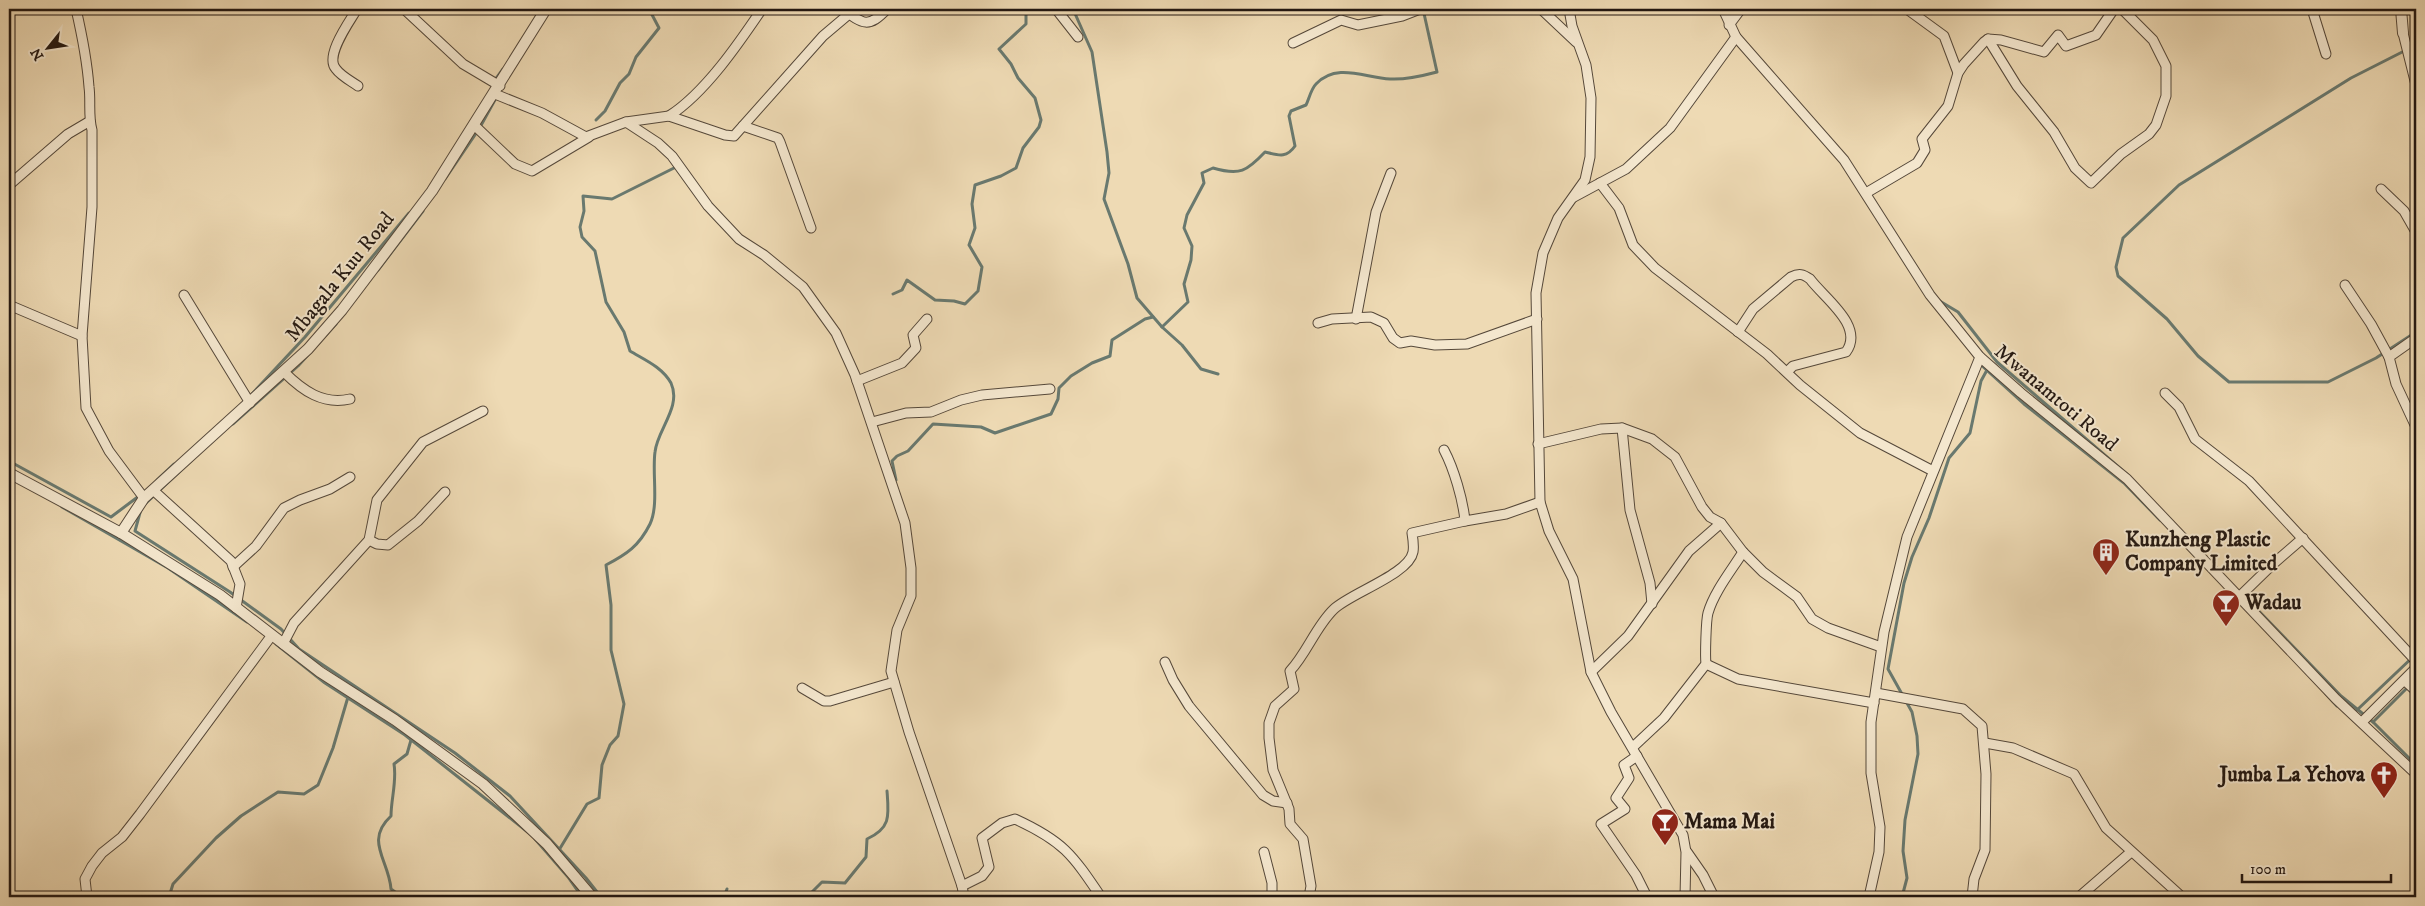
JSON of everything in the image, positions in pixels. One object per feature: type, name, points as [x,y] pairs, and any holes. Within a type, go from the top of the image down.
[{"type":"street","points":[[76,9],[89,88],[92,138],[92,207],[82,336],[84,384],[89,418],[109,451],[144,498]]},
{"type":"street","points":[[357,9],[338,39],[333,64],[335,69],[358,86]]},
{"type":"street","points":[[404,9],[463,64],[497,90],[589,137]]},
{"type":"street","name":"Mbagala Kuu Road","points":[[121,533],[144,498],[308,349],[370,274],[432,190],[497,90],[546,9]]},
{"type":"street","points":[[669,116],[733,52],[762,9]]},
{"type":"street","points":[[474,125],[515,164],[532,171],[589,137],[626,122],[669,116],[729,136],[737,134],[742,126],[846,11],[863,22],[872,23],[887,9]]},
{"type":"street","points":[[1056,9],[1078,37]]},
{"type":"street","points":[[1293,43],[1341,20],[1358,25],[1402,16],[1420,9]]},
{"type":"street","points":[[1541,9],[1578,44]]},
{"type":"street","points":[[1569,9],[1578,44],[1586,65],[1591,98],[1590,157],[1585,180],[1558,218],[1543,253],[1536,293],[1540,502],[1549,531],[1573,580],[1591,672],[1683,835],[1686,852],[1685,897]]},
{"type":"street","name":"Mwanamtoti Road","points":[[1723,9],[1728,25],[1736,37],[1844,160],[1930,295],[1980,357],[2021,393],[2127,479],[2336,699],[2416,774]]},
{"type":"street","points":[[1728,25],[1741,9]]},
{"type":"street","points":[[1907,9],[1944,36],[1958,73]]},
{"type":"street","points":[[1866,193],[1917,163],[1925,150],[1922,139],[1948,106],[1958,73],[1964,64],[1988,40],[2000,40],[2044,52],[2058,35],[2066,46],[2096,35],[2114,9]]},
{"type":"street","points":[[1988,40],[2017,86],[2054,132],[2075,168],[2091,183],[2121,154],[2149,134],[2156,125],[2166,96],[2166,66],[2153,40],[2122,9]]},
{"type":"street","points":[[2312,9],[2326,54]]},
{"type":"street","points":[[2401,9],[2403,33],[2416,85]]},
{"type":"street","points":[[1570,199],[1626,169],[1670,128],[1736,37]]},
{"type":"street","points":[[9,185],[68,134],[90,122]]},
{"type":"street","points":[[626,122],[658,143],[672,156],[708,206],[739,239],[764,256],[802,287],[836,333],[872,422],[905,523],[911,568],[911,596],[897,630],[891,658],[894,682],[909,732],[962,886],[964,897]]},
{"type":"street","points":[[742,126],[778,138],[811,228]]},
{"type":"street","points":[[1356,319],[1376,212],[1390,173]]},
{"type":"street","points":[[1600,183],[1619,208],[1633,245],[1644,257],[1767,354],[1860,434],[1933,471]]},
{"type":"street","points":[[2381,189],[2404,211],[2416,232]]},
{"type":"street","points":[[1738,332],[1753,309],[1792,277],[1797,274],[1804,274],[1845,320],[1852,334],[1851,344],[1846,352],[1793,366],[1787,372]]},
{"type":"street","points":[[2345,285],[2371,324],[2389,357],[2396,384],[2416,427]]},
{"type":"street","points":[[184,295],[250,403]]},
{"type":"street","points":[[9,305],[82,336]]},
{"type":"street","points":[[1318,323],[1332,319],[1371,317],[1384,323],[1393,338],[1400,343],[1411,341],[1435,345],[1467,344],[1537,319]]},
{"type":"street","points":[[857,382],[902,363],[908,358],[916,348],[913,335],[927,319]]},
{"type":"street","points":[[2389,357],[2416,338]]},
{"type":"street","points":[[1869,897],[1879,852],[1880,827],[1870,756],[1870,722],[1876,693],[1881,647],[1907,537],[1980,357]]},
{"type":"street","points":[[284,372],[311,393],[325,400],[336,402],[350,399]]},
{"type":"street","points":[[872,422],[906,413],[931,412],[961,400],[982,395],[1050,389]]},
{"type":"street","points":[[2165,393],[2179,407],[2195,439],[2249,481],[2416,661]]},
{"type":"street","points":[[283,644],[294,623],[369,540],[377,500],[423,442],[483,411]]},
{"type":"street","points":[[1538,444],[1601,429],[1622,428],[1652,438],[1675,457],[1702,507],[1710,517],[1721,523],[1742,552],[1763,572],[1797,598],[1812,619],[1828,628],[1881,647]]},
{"type":"street","points":[[1622,428],[1630,510],[1650,583],[1652,604]]},
{"type":"street","points":[[1444,450],[1463,505],[1465,521]]},
{"type":"street","points":[[9,473],[121,533],[236,608],[320,672],[394,720],[483,784],[546,844],[592,897]]},
{"type":"street","points":[[233,566],[256,546],[284,508],[330,489],[350,477]]},
{"type":"street","points":[[153,490],[225,556],[233,566],[240,590],[236,608]]},
{"type":"street","points":[[369,540],[377,544],[388,545],[418,521],[445,492]]},
{"type":"street","points":[[1309,897],[1311,886],[1305,847],[1302,836],[1290,824],[1287,803],[1274,770],[1269,738],[1269,723],[1275,706],[1294,689],[1290,671],[1302,658],[1332,611],[1345,600],[1402,568],[1413,554],[1412,533],[1506,514],[1540,502]]},
{"type":"street","points":[[1591,672],[1628,636],[1689,551],[1721,523]]},
{"type":"street","points":[[2239,596],[2303,538]]},
{"type":"street","points":[[1647,897],[1636,875],[1601,824],[1625,809],[1616,798],[1629,778],[1624,765],[1706,664],[1704,652],[1708,639],[1708,614],[1742,552]]},
{"type":"street","points":[[87,897],[85,878],[92,866],[102,853],[122,837],[140,814],[272,635]]},
{"type":"street","points":[[1166,662],[1173,680],[1189,706],[1263,795],[1273,801],[1287,803]]},
{"type":"street","points":[[1706,664],[1738,679],[1874,703]]},
{"type":"street","points":[[2362,722],[2416,668]]},
{"type":"street","points":[[2405,681],[2416,691]]},
{"type":"street","points":[[802,688],[824,701],[830,701],[894,682]]},
{"type":"street","points":[[1876,693],[1964,709],[1982,726],[1985,743],[1985,850],[1974,879],[1972,897]]},
{"type":"street","points":[[1985,743],[2013,748],[2074,774],[2106,828],[2182,897]]},
{"type":"street","points":[[962,886],[982,876],[989,867],[982,838],[1002,823],[1015,819],[1059,843],[1077,862],[1101,897]]},
{"type":"street","points":[[1264,852],[1272,883],[1272,897]]},
{"type":"street","points":[[1686,852],[1703,875],[1714,897]]},
{"type":"street","points":[[2079,897],[2131,852]]},
{"type":"waterway","points":[[596,120],[605,111],[620,83],[629,74],[636,57],[659,28],[649,9]]},
{"type":"waterway","points":[[893,294],[902,290],[907,280],[935,300],[954,301],[965,304],[978,291],[982,267],[969,245],[975,228],[972,204],[975,185],[1001,176],[1016,168],[1023,148],[1039,127],[1041,120],[1035,98],[1018,78],[1011,64],[999,49],[1026,24],[1026,9]]},
{"type":"waterway","points":[[1073,9],[1092,52],[1109,173],[1104,199],[1128,264],[1137,298],[1162,327],[1182,345],[1201,369],[1218,374]]},
{"type":"waterway","points":[[1162,327],[1188,302],[1184,284],[1191,260],[1192,246],[1184,228],[1187,215],[1204,183],[1202,173],[1213,168],[1230,172],[1242,170],[1248,168],[1265,152],[1281,155],[1292,150],[1295,146],[1289,116],[1291,111],[1306,105],[1314,86],[1324,77],[1342,72],[1402,79],[1437,72],[1423,9]]},
{"type":"waterway","points":[[2416,45],[2351,78],[2179,185],[2123,238],[2116,267],[2118,276],[2167,319],[2198,356],[2229,382],[2328,382],[2376,358],[2416,332]]},
{"type":"waterway","points":[[495,80],[503,69]]},
{"type":"waterway","points":[[445,179],[479,129],[496,98]]},
{"type":"waterway","points":[[559,850],[587,804],[599,798],[602,765],[610,745],[618,736],[624,704],[611,650],[611,605],[606,565],[632,549],[650,524],[655,498],[655,452],[671,410],[674,392],[671,383],[663,373],[653,364],[630,351],[624,332],[606,302],[595,251],[582,237],[580,227],[584,211],[583,196],[612,199],[676,167]]},
{"type":"waterway","points":[[378,270],[423,211]]},
{"type":"waterway","points":[[251,395],[305,337],[409,213]]},
{"type":"waterway","points":[[1938,300],[1958,312],[1997,362],[2129,476]]},
{"type":"waterway","points":[[896,480],[892,461],[897,456],[908,451],[933,424],[981,427],[995,433],[1051,414],[1058,399],[1059,388],[1071,376],[1092,363],[1110,356],[1112,340],[1145,319],[1153,317]]},
{"type":"waterway","points":[[233,424],[298,366],[336,324]]},
{"type":"waterway","points":[[1980,364],[2024,404],[2124,483],[2160,520]]},
{"type":"waterway","points":[[1902,897],[1907,878],[1903,851],[1905,820],[1918,754],[1917,736],[1912,712],[1888,669],[1904,583],[1912,557],[1929,518],[1949,458],[1970,433],[1981,381],[1987,370]]},
{"type":"waterway","points":[[145,504],[193,459]]},
{"type":"waterway","points":[[9,461],[111,517],[139,496]]},
{"type":"waterway","points":[[157,480],[174,464]]},
{"type":"waterway","points":[[62,507],[168,568],[247,622]]},
{"type":"waterway","points":[[141,509],[135,531],[230,592],[281,629],[299,649],[455,753],[510,796],[586,878],[601,897]]},
{"type":"waterway","points":[[2253,605],[2341,696],[2373,722],[2416,765]]},
{"type":"waterway","points":[[276,644],[325,683],[405,735],[529,833]]},
{"type":"waterway","points":[[2357,710],[2416,654]]},
{"type":"waterway","points":[[2373,722],[2416,679]]},
{"type":"waterway","points":[[2326,694],[2337,706]]},
{"type":"waterway","points":[[169,897],[173,884],[216,838],[241,816],[278,792],[304,794],[318,785],[333,748],[348,697]]},
{"type":"waterway","points":[[402,897],[391,889],[380,851],[379,834],[383,825],[391,816],[395,777],[394,764],[407,754],[411,740]]},
{"type":"waterway","points":[[807,897],[822,882],[845,883],[866,857],[867,839],[881,830],[887,820],[887,791]]},
{"type":"waterway","points":[[535,839],[568,877],[582,897]]},
{"type":"waterway","points":[[724,897],[727,889]]},
{"type":"place","name":"Kunzheng Plastic Company Limited","points":[[2106,576]]},
{"type":"place","name":"Wadau","points":[[2226,627]]},
{"type":"place","name":"Jumba La Yehova","points":[[2384,799]]},
{"type":"place","name":"Mama Mai","points":[[1665,846]]}]
